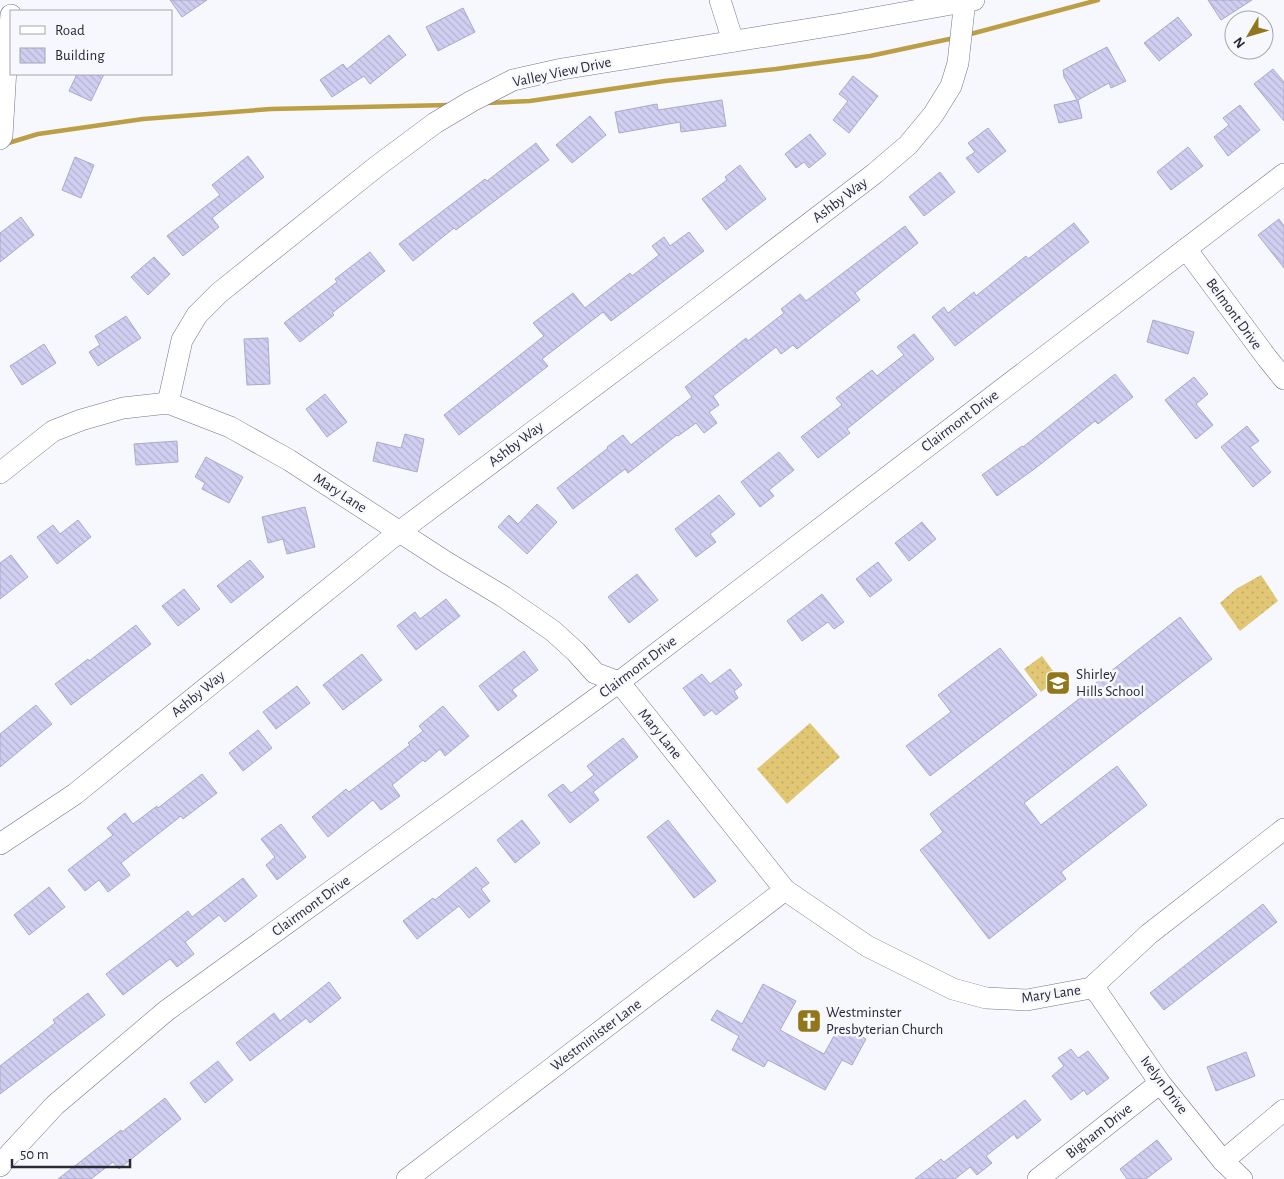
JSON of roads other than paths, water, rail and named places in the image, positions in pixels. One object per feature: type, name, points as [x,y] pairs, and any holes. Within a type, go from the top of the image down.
[{"type":"street","points":[[720,0],[733,41]]},
{"type":"street","name":"Valley View Drive","points":[[168,403],[182,340],[197,315],[219,293],[376,166],[434,123],[513,80],[562,69],[968,1]]},
{"type":"street","name":"Ashby Way","points":[[0,844],[75,794],[399,532],[851,192],[908,145],[933,115],[951,86],[958,63],[968,1]]},
{"type":"street","points":[[0,139],[2,136],[3,68],[10,22]]},
{"type":"street","name":"Clairmont Drive","points":[[0,1166],[55,1105],[166,1011],[619,682],[1284,174]]},
{"type":"street","name":"Belmont Drive","points":[[1186,249],[1284,379]]},
{"type":"street","name":"Mary Lane","points":[[0,473],[53,431],[80,420],[123,408],[168,403],[230,427],[289,460],[399,532],[504,597],[553,631],[595,673],[619,682],[785,890],[867,946],[953,989],[986,998],[1027,1000],[1091,988],[1149,934],[1284,829]]},
{"type":"street","name":"Westminister Lane","points":[[407,1179],[785,890]]},
{"type":"street","name":"Ivelyn Drive","points":[[1091,988],[1098,993],[1160,1083],[1224,1162],[1242,1179]]},
{"type":"street","name":"Bigham Drive","points":[[1038,1179],[1160,1083]]},
{"type":"street","points":[[1224,1162],[1284,1110]]},
{"type":"waterway","points":[[967,35],[1098,0]]},
{"type":"waterway","points":[[487,103],[530,101],[665,81],[776,69],[870,56],[954,38]]},
{"type":"waterway","points":[[5,144],[38,134],[143,119],[271,109],[449,105]]},
{"type":"place","name":"Shirley Hills School","points":[[1058,683]]},
{"type":"place","name":"Westminster Presbyterian Church","points":[[809,1021]]}]
